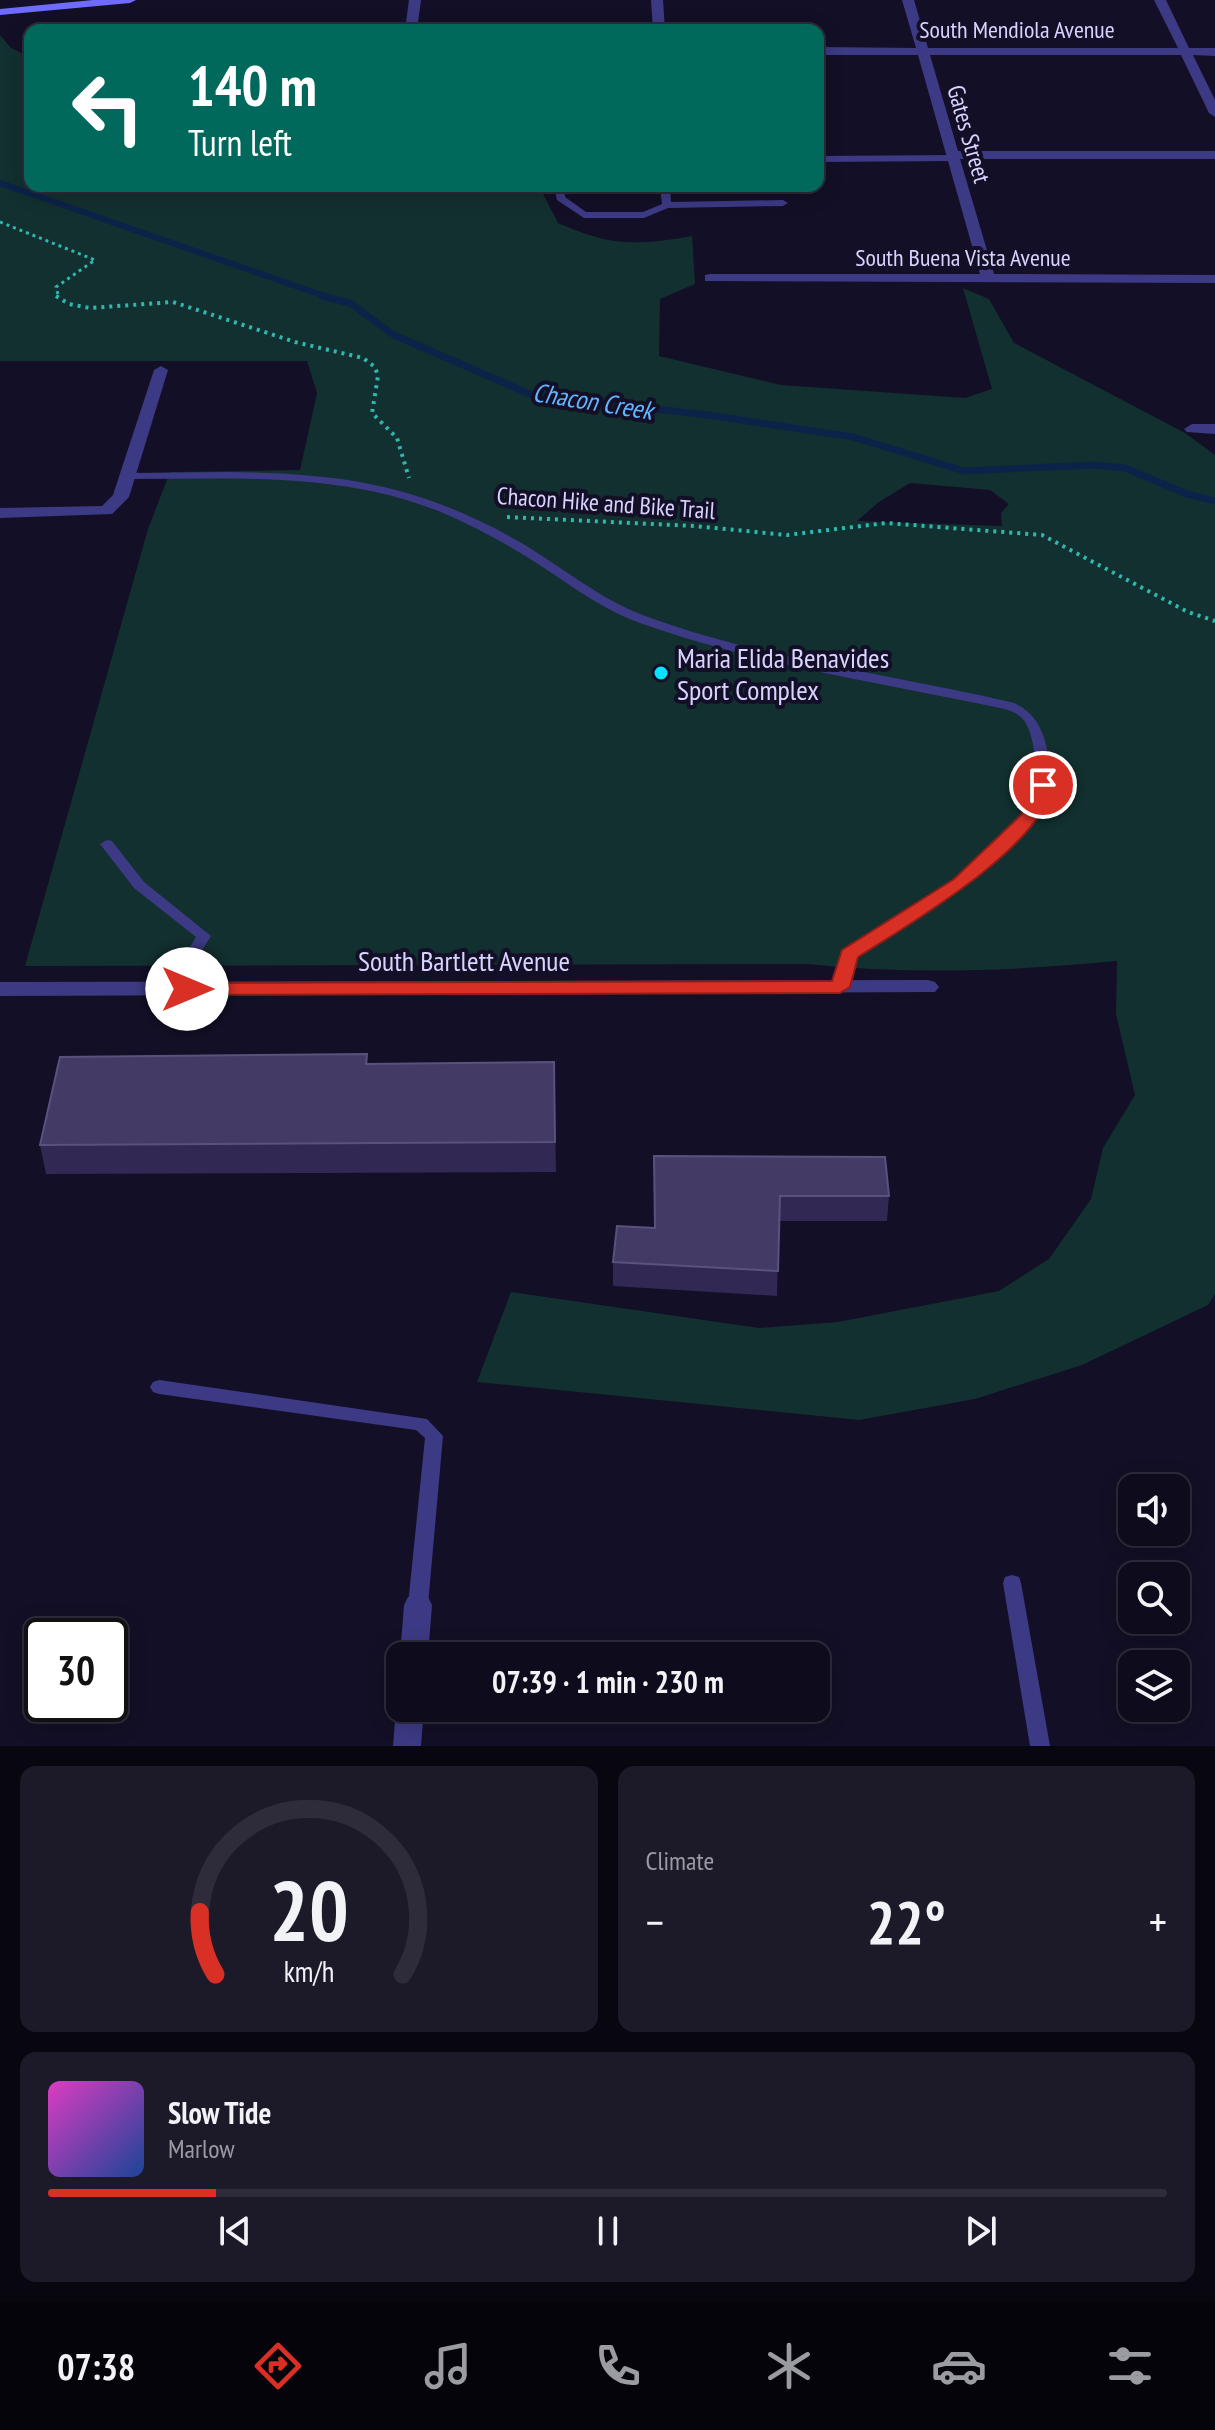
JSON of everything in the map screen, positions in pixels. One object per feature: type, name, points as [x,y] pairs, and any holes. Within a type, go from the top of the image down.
[{"type":"main road","points":[[0,12],[130,0]]},
{"type":"street","points":[[412,24],[415,0]]},
{"type":"street","points":[[657,0],[659,24]]},
{"type":"street","name":"Gates Street","points":[[908,0],[988,279]]},
{"type":"street","points":[[1160,0],[1215,113]]},
{"type":"street","name":"South Mendiola Avenue","points":[[824,51],[1215,52]]},
{"type":"street","points":[[953,156],[1215,155]]},
{"type":"street","name":"South Buena Vista Avenue","points":[[710,278],[1215,279]]},
{"type":"street","points":[[0,513],[106,511],[121,497],[161,370]]},
{"type":"street","points":[[1192,429],[1215,429]]},
{"type":"street","name":"South Bartlett Avenue","points":[[0,989],[928,987]]},
{"type":"street","points":[[415,1642],[418,1605]]},
{"type":"street","points":[[407,1746],[409,1722]]},
{"type":"lane","points":[[824,159],[953,156]]},
{"type":"lane","points":[[560,192],[560,198],[584,215],[644,215],[667,205],[783,203]]},
{"type":"lane","points":[[666,192],[667,205]]},
{"type":"lane","points":[[128,476],[269,476],[393,491],[426,501],[510,541],[617,610],[644,621],[760,651],[1009,706],[1025,714],[1033,724],[1043,785],[1041,801],[960,883],[849,954],[840,987]]},
{"type":"lane","points":[[107,844],[139,885],[204,936],[194,952],[187,989]]},
{"type":"lane","points":[[159,1387],[421,1424],[434,1436],[418,1605]]},
{"type":"lane","points":[[1012,1583],[1040,1746]]},
{"type":"path","points":[[0,222],[95,260],[56,287],[56,296],[69,304],[99,308],[173,302],[295,342],[363,358],[375,367],[378,376],[372,413],[398,438],[406,477],[416,481]]},
{"type":"path","name":"Chacon Hike and Bike Trail","points":[[500,516],[694,526],[787,535],[886,523],[1042,535],[1188,612],[1215,621]]},
{"type":"green space","points":[[0,35],[11,48],[24,54],[24,192],[542,192],[558,223],[593,236],[639,242],[692,236],[695,284],[660,299],[659,356],[781,385],[965,398],[992,389],[963,288],[989,299],[1014,343],[1185,433],[1215,455],[1215,1294],[1208,1305],[1082,1365],[975,1399],[859,1420],[477,1382],[511,1292],[759,1328],[838,1322],[999,1291],[1049,1259],[1091,1199],[1103,1148],[1135,1095],[1116,1014],[1117,961],[962,970],[885,970],[807,964],[25,966],[148,529],[170,472],[300,470],[317,393],[307,361],[0,361]],"holes":[[[910,483],[990,490],[1009,504],[1001,513],[1002,526],[857,521],[879,502]]]},
{"type":"building","points":[[367,1054],[366,1064],[554,1062],[555,1142],[40,1145],[60,1057]]},
{"type":"building","points":[[654,1156],[885,1157],[889,1196],[780,1196],[778,1271],[613,1262],[617,1226],[655,1228]]},
{"type":"waterway","name":"Chacon Creek","points":[[0,183],[24,191]]},
{"type":"waterway","name":"Chacon Creek","points":[[26,192],[330,298]]},
{"type":"waterway","name":"Chacon Creek","points":[[322,296],[330,298]]},
{"type":"waterway","name":"Chacon Creek","points":[[330,298],[350,303],[394,335],[532,395],[708,415],[853,437],[964,471],[1093,465],[1125,468],[1187,494],[1215,501]]},
{"type":"place","name":"Maria Elida Benavides Sport Complex","points":[[661,673]]},
{"type":"route","points":[[187,989],[840,987],[849,954],[910,918],[960,883],[1025,821],[1041,801],[1043,785]]}]
